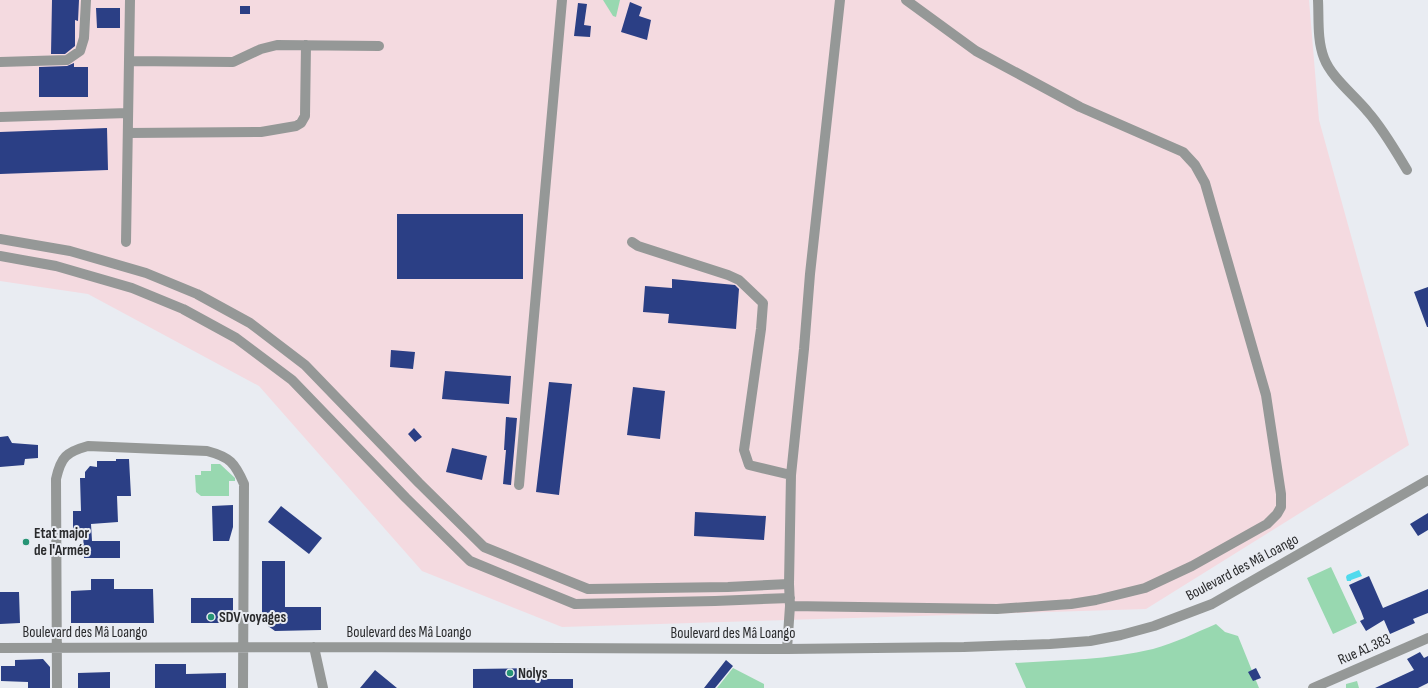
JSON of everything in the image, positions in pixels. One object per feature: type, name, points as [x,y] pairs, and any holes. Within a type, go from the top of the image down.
[{"type":"street","points":[[0,62],[67,60],[80,51],[84,38],[86,0]]},
{"type":"street","points":[[126,242],[130,0]]},
{"type":"street","points":[[519,486],[562,0]]},
{"type":"street","points":[[788,649],[791,475],[810,274],[840,0]]},
{"type":"street","points":[[0,256],[56,266],[132,288],[183,309],[236,338],[292,380],[470,562],[575,604],[715,601],[997,609],[1071,604],[1096,600],[1144,588],[1192,566],[1267,524],[1277,514],[1281,507],[1281,494],[1266,395],[1205,183],[1195,165],[1183,152],[1080,107],[976,51],[906,0]]},
{"type":"street","points":[[1318,0],[1321,45],[1324,58],[1333,73],[1369,112],[1384,132],[1407,170]]},
{"type":"street","points":[[129,61],[233,62],[260,48],[277,45],[379,46]]},
{"type":"street","points":[[128,133],[261,132],[296,126],[301,123],[305,116],[306,46]]},
{"type":"street","points":[[0,117],[128,113]]},
{"type":"street","points":[[0,239],[70,251],[146,273],[197,294],[250,323],[305,365],[484,547],[588,589],[790,584]]},
{"type":"street","points":[[632,242],[638,246],[728,275],[739,280],[763,303],[762,329],[744,450],[749,465],[791,475]]},
{"type":"street","points":[[57,688],[56,479],[60,464],[68,454],[77,449],[88,446],[207,452],[218,454],[230,460],[238,470],[244,484],[243,688]]},
{"type":"street","name":"Boulevard des Mâ Loango","points":[[0,648],[314,647],[788,649],[964,647],[1090,641],[1154,626],[1212,604],[1428,480]]},
{"type":"street","name":"Rue A1.383","points":[[1313,688],[1428,638]]},
{"type":"street","points":[[314,647],[323,688]]},
{"type":"shaded area","points":[[0,0],[1309,0],[1319,120],[1409,445],[1146,609],[562,627],[422,571],[259,386],[88,294],[0,281]]},
{"type":"green space","points":[[603,0],[620,0],[616,17],[613,16]]},
{"type":"green space","points":[[211,464],[220,464],[235,478],[235,481],[229,481],[229,496],[201,496],[196,492],[195,475],[201,475],[201,471],[211,471]]},
{"type":"green space","points":[[1331,567],[1357,623],[1333,634],[1307,578]]},
{"type":"green space","points":[[1216,624],[1225,632],[1238,636],[1259,688],[1026,688],[1015,663],[1085,659],[1136,653],[1169,644]]},
{"type":"green space","points":[[733,668],[764,684],[764,688],[717,688]]},
{"type":"green space","points":[[1357,681],[1359,688],[1346,688],[1346,684]]},
{"type":"water","points":[[1359,570],[1362,576],[1351,581],[1347,581],[1347,575]]},
{"type":"building","points":[[52,0],[79,0],[78,21],[75,20],[75,46],[65,54],[51,54]]},
{"type":"building","points":[[630,2],[642,7],[639,16],[651,20],[647,40],[621,32]]},
{"type":"building","points":[[578,3],[587,4],[584,25],[591,26],[590,37],[574,36]]},
{"type":"building","points":[[240,6],[250,6],[250,14],[240,14]]},
{"type":"building","points":[[96,8],[120,8],[120,28],[97,28]]},
{"type":"building","points":[[74,63],[74,67],[88,67],[88,97],[39,97],[39,67],[67,66]]},
{"type":"building","points":[[107,128],[108,170],[0,174],[0,132]]},
{"type":"building","points":[[397,214],[523,214],[523,279],[397,279]]},
{"type":"building","points":[[672,279],[735,285],[739,289],[736,329],[668,323],[669,314],[643,312],[645,286],[672,288]]},
{"type":"building","points":[[1428,287],[1428,327],[1427,327],[1414,292]]},
{"type":"building","points":[[391,350],[415,352],[413,369],[390,367]]},
{"type":"building","points":[[445,371],[511,376],[509,404],[442,399]]},
{"type":"building","points":[[549,382],[572,384],[559,495],[536,492]]},
{"type":"building","points":[[633,387],[665,391],[660,439],[627,435]]},
{"type":"building","points":[[506,417],[517,418],[511,485],[503,484],[506,450],[504,450]]},
{"type":"building","points":[[414,428],[422,437],[415,442],[408,434]]},
{"type":"building","points":[[8,436],[12,443],[38,445],[38,458],[25,459],[24,465],[0,467],[0,437]]},
{"type":"building","points":[[452,448],[487,456],[482,480],[446,472]]},
{"type":"building","points":[[116,459],[129,459],[131,496],[117,496],[118,522],[91,524],[92,541],[120,541],[120,558],[84,558],[83,530],[73,530],[73,511],[81,511],[80,478],[85,478],[85,472],[90,466],[97,467],[97,461],[116,461]]},
{"type":"building","points":[[233,505],[233,527],[229,541],[213,541],[212,506]]},
{"type":"building","points":[[281,506],[322,538],[309,554],[268,522]]},
{"type":"building","points":[[695,512],[766,516],[764,540],[694,536]]},
{"type":"building","points":[[1428,513],[1428,530],[1418,536],[1410,524]]},
{"type":"building","points":[[262,561],[285,561],[285,607],[321,607],[321,630],[275,631],[268,626],[262,617]]},
{"type":"building","points":[[1369,576],[1383,608],[1428,589],[1428,613],[1413,619],[1415,623],[1390,634],[1384,620],[1366,631],[1360,621],[1364,619],[1349,585]]},
{"type":"building","points":[[91,579],[114,579],[114,589],[153,589],[154,623],[71,623],[71,591],[91,590]]},
{"type":"building","points":[[0,592],[19,592],[20,623],[0,624]]},
{"type":"building","points":[[191,598],[233,598],[233,623],[191,623]]},
{"type":"building","points":[[1420,652],[1424,658],[1428,656],[1428,683],[1418,688],[1375,688],[1414,670],[1407,659]]},
{"type":"building","points":[[43,659],[50,667],[50,688],[28,688],[28,682],[1,681],[1,666],[15,666],[15,660]]},
{"type":"building","points":[[726,660],[733,666],[715,688],[704,688]]},
{"type":"building","points":[[155,664],[186,664],[186,674],[226,673],[226,688],[155,688]]},
{"type":"building","points":[[536,668],[536,679],[573,679],[573,688],[473,688],[473,669]]},
{"type":"building","points":[[1256,668],[1261,678],[1253,681],[1248,672]]},
{"type":"building","points":[[375,670],[397,688],[360,688]]},
{"type":"building","points":[[110,672],[110,688],[78,688],[78,673]]},
{"type":"place","name":"Etat major de l'Armée","points":[[26,542]]},
{"type":"place","name":"SDV voyages","points":[[211,617]]},
{"type":"place","name":"Nolys","points":[[510,673]]}]
